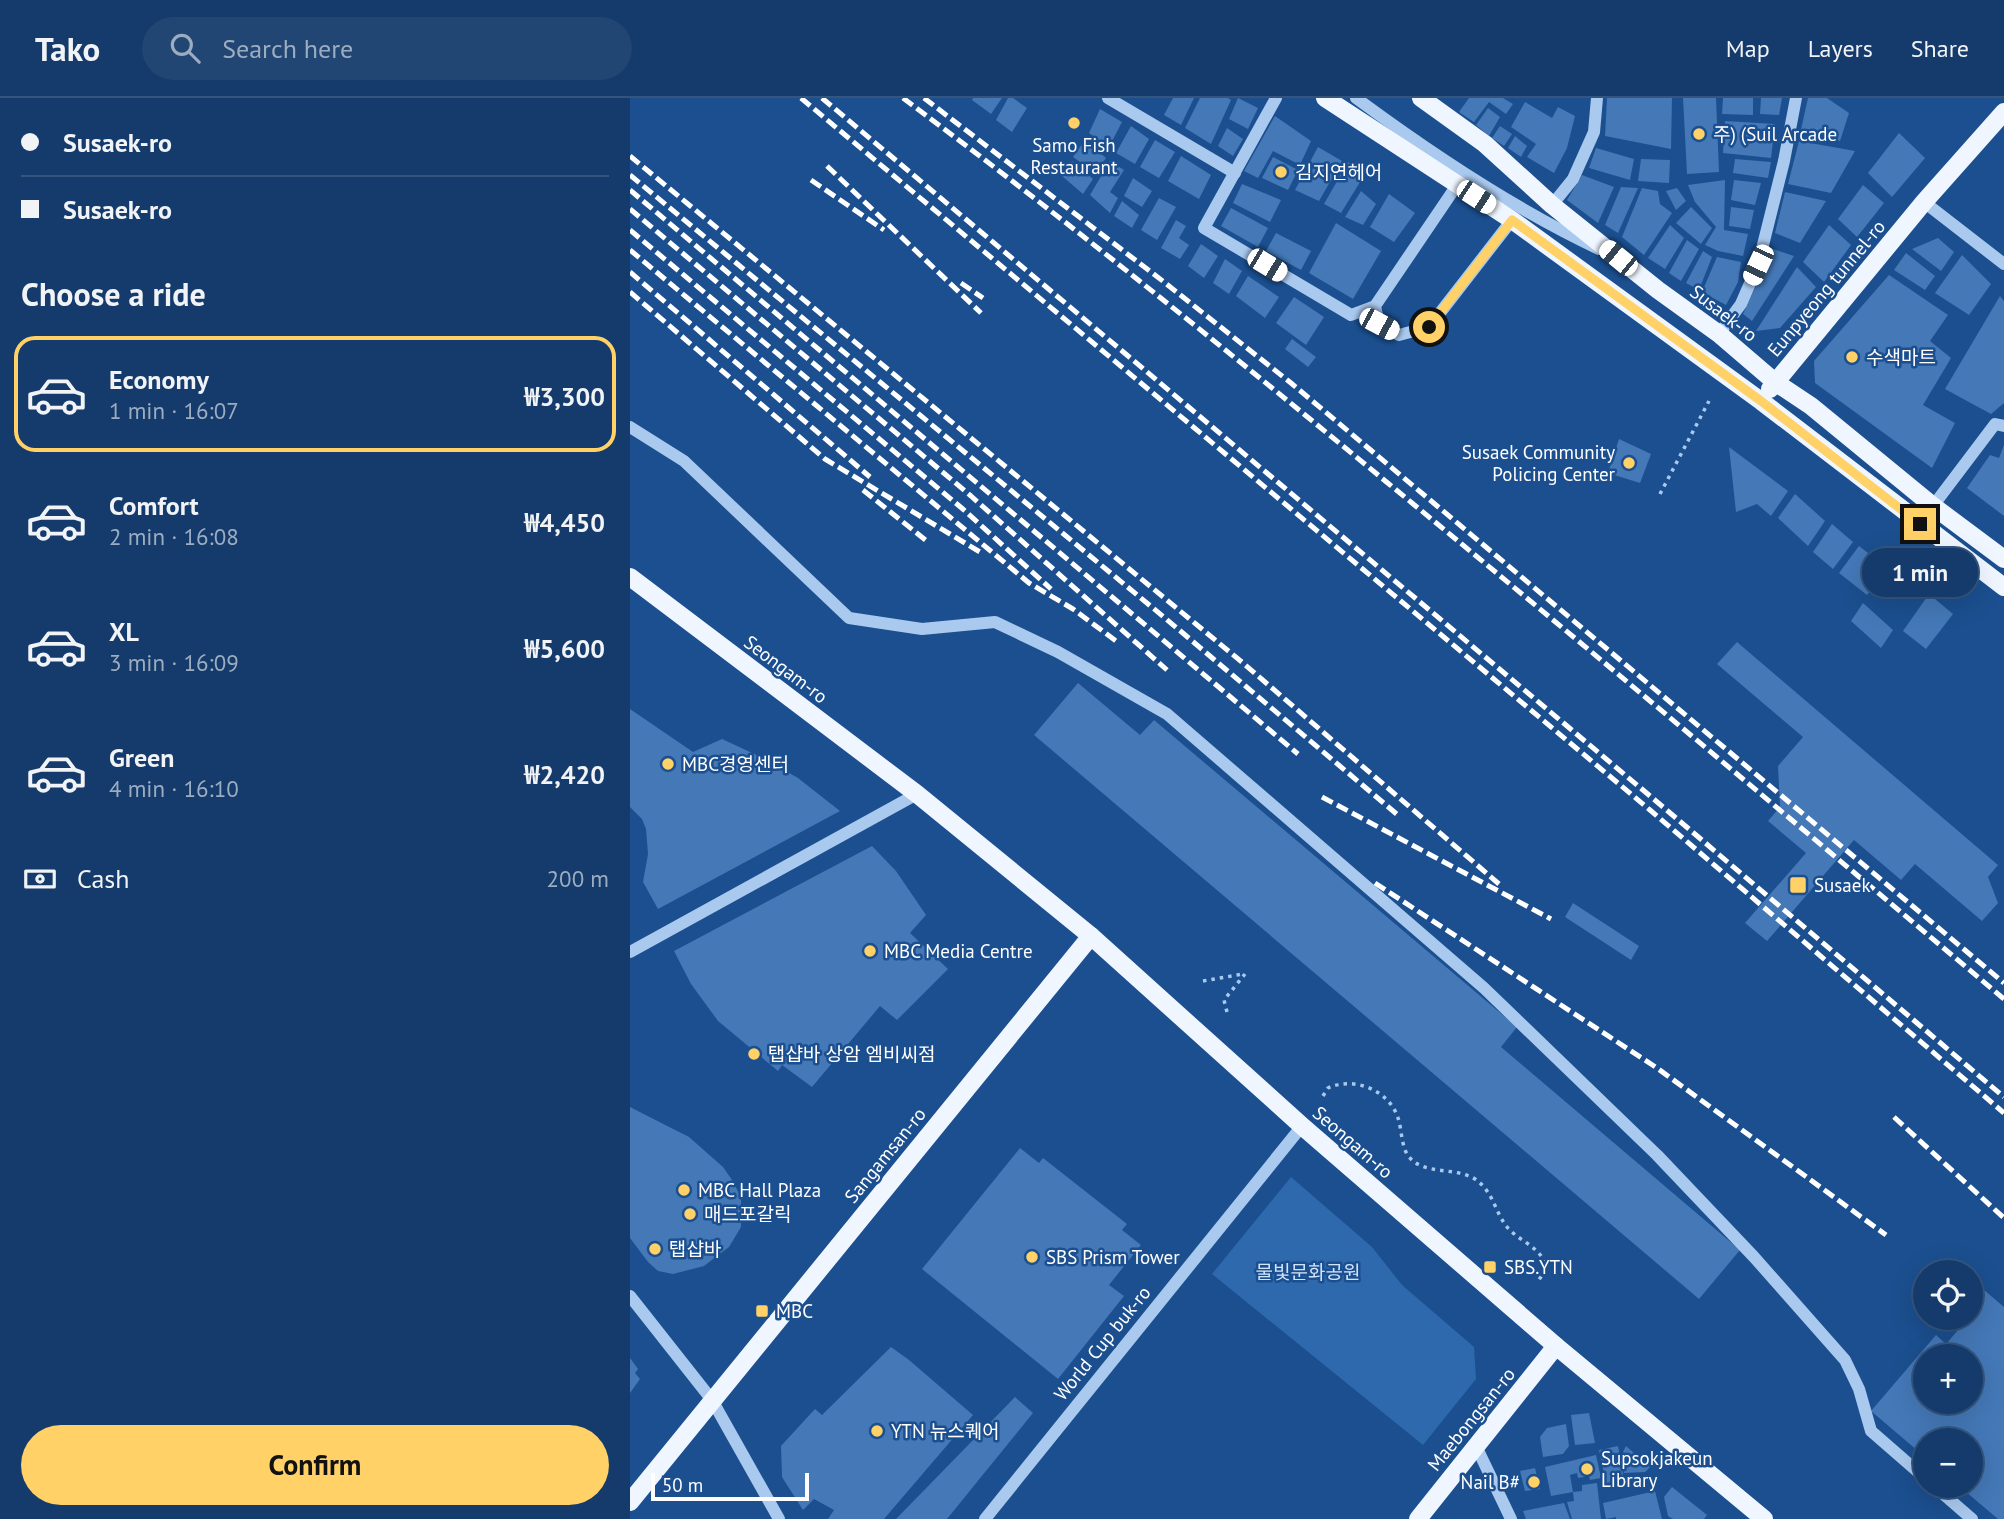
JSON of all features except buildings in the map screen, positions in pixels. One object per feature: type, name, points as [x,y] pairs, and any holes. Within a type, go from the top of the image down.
[{"type":"main road","points":[[1325,98],[1512,220],[1761,401],[2004,587]]},
{"type":"main road","name":"Susaek-ro","points":[[1420,98],[1485,144],[1552,205],[1658,290],[1719,334],[1775,382],[1811,406],[1933,506],[2004,559]]},
{"type":"main road","name":"Eunpyeong tunnel-ro","points":[[1761,401],[1924,202],[2004,112]]},
{"type":"main road","name":"Seongam-ro","points":[[630,577],[917,794],[1091,936],[1302,1126],[1556,1346],[1764,1519]]},
{"type":"main road","name":"Sangamsan-ro","points":[[630,1502],[1091,936]]},
{"type":"main road","name":"Maebongsan-ro","points":[[1418,1519],[1556,1346]]},
{"type":"street","points":[[1108,98],[1235,173]]},
{"type":"street","points":[[1276,98],[1204,228],[1351,315],[1375,306],[1457,185]]},
{"type":"street","points":[[1339,98],[1354,118]]},
{"type":"street","points":[[1356,98],[1404,133],[1511,200],[1576,238],[1618,258]]},
{"type":"street","points":[[1552,205],[1573,179],[1594,132],[1597,98]]},
{"type":"street","points":[[1719,334],[1741,304],[1758,265],[1784,161],[1796,98]]},
{"type":"street","points":[[1924,202],[2004,264]]},
{"type":"street","points":[[1375,306],[1379,324],[1399,335],[1429,327],[1512,220]]},
{"type":"street","points":[[1933,506],[1995,424],[2004,426]]},
{"type":"street","points":[[630,427],[684,461],[849,618],[922,629],[995,622],[1058,652],[1167,714],[1484,988],[1657,1155],[1754,1257],[1845,1360],[1859,1390],[1871,1431],[1913,1468]]},
{"type":"street","points":[[630,952],[917,794]]},
{"type":"street","name":"World Cup buk-ro","points":[[985,1519],[1302,1126]]},
{"type":"street","points":[[630,1296],[712,1400],[779,1519]]},
{"type":"street","points":[[1476,1446],[1511,1519]]},
{"type":"street","points":[[1948,1498],[1972,1519]]},
{"type":"path","points":[[1660,494],[1709,401]]},
{"type":"path","points":[[1203,981],[1245,974],[1224,1000],[1227,1012]]},
{"type":"path","points":[[1323,1096],[1328,1088],[1352,1083],[1371,1088],[1391,1103],[1398,1116],[1410,1159],[1423,1166],[1464,1174],[1475,1179],[1495,1202],[1508,1228],[1541,1256],[1545,1262],[1545,1270],[1536,1283]]},
{"type":"green space","name":"물빛문화공원","points":[[1291,1177],[1372,1247],[1402,1285],[1474,1347],[1476,1379],[1423,1445],[1212,1274]]},
{"type":"railway","points":[[801,98],[1650,810],[2004,1113]]},
{"type":"railway","points":[[822,98],[2004,1097]]},
{"type":"railway","points":[[903,98],[1096,247],[1286,400],[1561,626],[2004,999]]},
{"type":"railway","points":[[924,98],[1291,383],[2004,983]]},
{"type":"railway","points":[[630,156],[1243,663],[1499,884]]},
{"type":"railway","points":[[827,166],[981,313]]},
{"type":"railway","points":[[630,175],[1165,618],[1399,816]]},
{"type":"railway","points":[[811,180],[884,230]]},
{"type":"railway","points":[[630,190],[1298,754]]},
{"type":"railway","points":[[630,209],[971,496],[1167,670]]},
{"type":"railway","points":[[630,230],[964,510],[1051,589]]},
{"type":"railway","points":[[630,250],[1029,583],[1073,609],[1116,641]]},
{"type":"railway","points":[[630,272],[870,477]]},
{"type":"railway","points":[[961,283],[983,298]]},
{"type":"railway","points":[[630,292],[825,459],[980,552]]},
{"type":"railway","points":[[863,490],[928,542]]},
{"type":"railway","points":[[1322,797],[1551,919]]},
{"type":"railway","points":[[1375,883],[1657,1068],[1886,1235]]},
{"type":"railway","points":[[1894,1117],[2004,1218]]},
{"type":"place","name":"Samo Fish Restaurant","points":[[1074,123]]},
{"type":"place","name":"주) (Suil Arcade","points":[[1699,134]]},
{"type":"place","name":"김지연헤어","points":[[1281,172]]},
{"type":"place","name":"수색마트","points":[[1852,357]]},
{"type":"place","name":"Susaek Community Policing Center","points":[[1629,463]]},
{"type":"place","name":"MBC경영센터","points":[[668,764]]},
{"type":"place","name":"Susaek","points":[[1798,885]]},
{"type":"place","name":"MBC Media Centre","points":[[870,951]]},
{"type":"place","name":"탭샵바 상암 엠비씨점","points":[[754,1054]]},
{"type":"place","name":"MBC Hall Plaza","points":[[684,1190]]},
{"type":"place","name":"매드포갈릭","points":[[690,1214]]},
{"type":"place","name":"탭샵바","points":[[655,1249]]},
{"type":"place","name":"SBS Prism Tower","points":[[1032,1257]]},
{"type":"place","name":"SBS.YTN","points":[[1490,1267]]},
{"type":"place","name":"MBC","points":[[762,1311]]},
{"type":"place","name":"YTN 뉴스퀘어","points":[[877,1431]]},
{"type":"place","name":"Supsokjakeun Library","points":[[1587,1469]]},
{"type":"place","name":"Nail B#","points":[[1534,1482]]},
{"type":"route","points":[[1429,327],[1512,220],[1761,401],[1920,524]]}]
